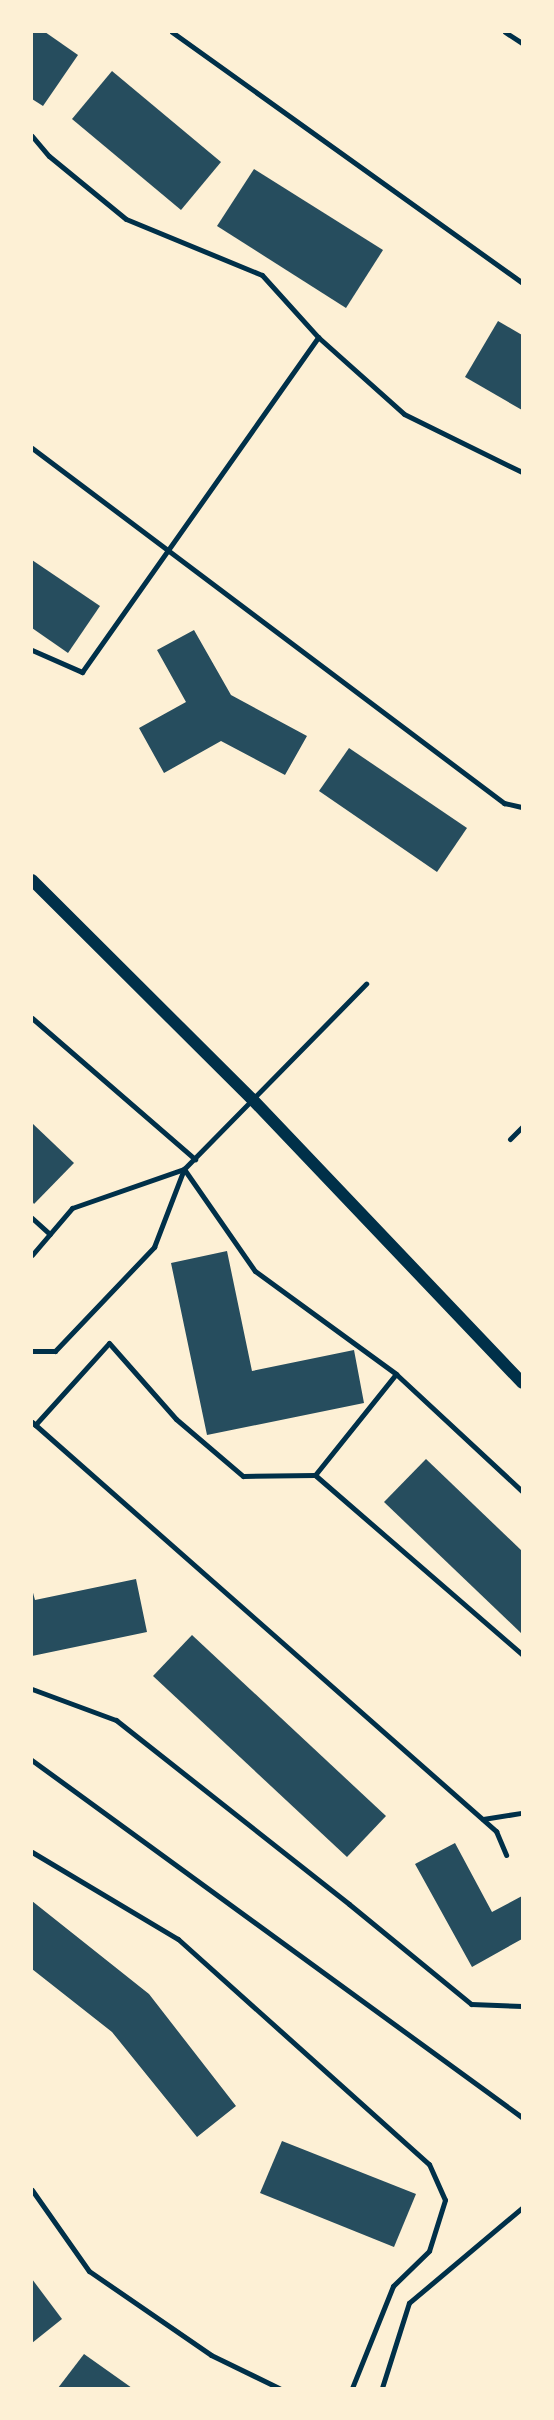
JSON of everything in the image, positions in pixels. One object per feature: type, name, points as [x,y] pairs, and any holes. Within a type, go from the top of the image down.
[{"type":"street","points":[[32,880],[252,1099],[523,1383]]},
{"type":"lane","points":[[172,32],[523,283]]},
{"type":"lane","points":[[505,32],[523,43]]},
{"type":"lane","points":[[32,136],[49,156],[126,219],[262,275],[318,337],[404,414],[523,472]]},
{"type":"lane","points":[[32,650],[82,672],[318,337]]},
{"type":"lane","points":[[32,448],[504,803],[523,807]]},
{"type":"lane","points":[[32,1255],[72,1208],[184,1169],[366,984]]},
{"type":"lane","points":[[32,1018],[195,1159]]},
{"type":"lane","points":[[510,1139],[523,1127]]},
{"type":"lane","points":[[32,1351],[55,1351],[154,1247],[184,1169]]},
{"type":"lane","points":[[184,1169],[255,1271],[397,1374],[523,1491]]},
{"type":"lane","points":[[32,1218],[50,1234]]},
{"type":"lane","points":[[506,1855],[496,1831],[482,1818],[33,1423],[108,1343],[176,1419],[243,1476],[315,1475],[523,1654]]},
{"type":"lane","points":[[315,1475],[397,1374]]},
{"type":"lane","points":[[32,1689],[116,1720],[471,2004],[523,2006]]},
{"type":"lane","points":[[482,1818],[523,1813]]},
{"type":"lane","points":[[32,1852],[178,1939],[429,2164],[445,2200],[429,2251],[393,2286],[352,2389]]},
{"type":"lane","points":[[32,2190],[89,2271],[211,2355],[279,2389]]},
{"type":"path","points":[[32,1760],[523,2117]]},
{"type":"path","points":[[382,2389],[410,2303],[523,2208]]},
{"type":"building","points":[[32,32],[45,32],[78,55],[43,106],[32,99]]},
{"type":"building","points":[[112,71],[221,162],[181,210],[72,119]]},
{"type":"building","points":[[254,169],[383,250],[346,308],[217,226]]},
{"type":"building","points":[[498,321],[522,335],[522,410],[465,377]]},
{"type":"building","points":[[32,560],[100,606],[68,653],[32,628]]},
{"type":"building","points":[[194,630],[231,695],[307,736],[285,775],[221,741],[164,773],[139,728],[186,702],[157,650]]},
{"type":"building","points":[[349,748],[467,828],[437,872],[319,791]]},
{"type":"building","points":[[32,1123],[74,1163],[34,1204],[32,1201]]},
{"type":"building","points":[[227,1251],[252,1371],[354,1350],[364,1403],[207,1435],[171,1263]]},
{"type":"building","points":[[426,1459],[522,1551],[522,1634],[384,1502]]},
{"type":"building","points":[[136,1579],[147,1632],[32,1656],[32,1589],[35,1600]]},
{"type":"building","points":[[192,1635],[386,1816],[347,1857],[153,1676]]},
{"type":"building","points":[[455,1843],[492,1912],[522,1896],[522,1939],[472,1967],[415,1864]]},
{"type":"building","points":[[32,1901],[149,1994],[236,2106],[197,2137],[112,2032],[32,1969]]},
{"type":"building","points":[[282,2141],[416,2194],[394,2247],[260,2193]]},
{"type":"building","points":[[32,2279],[62,2319],[32,2343]]},
{"type":"building","points":[[84,2354],[132,2388],[58,2388]]}]
